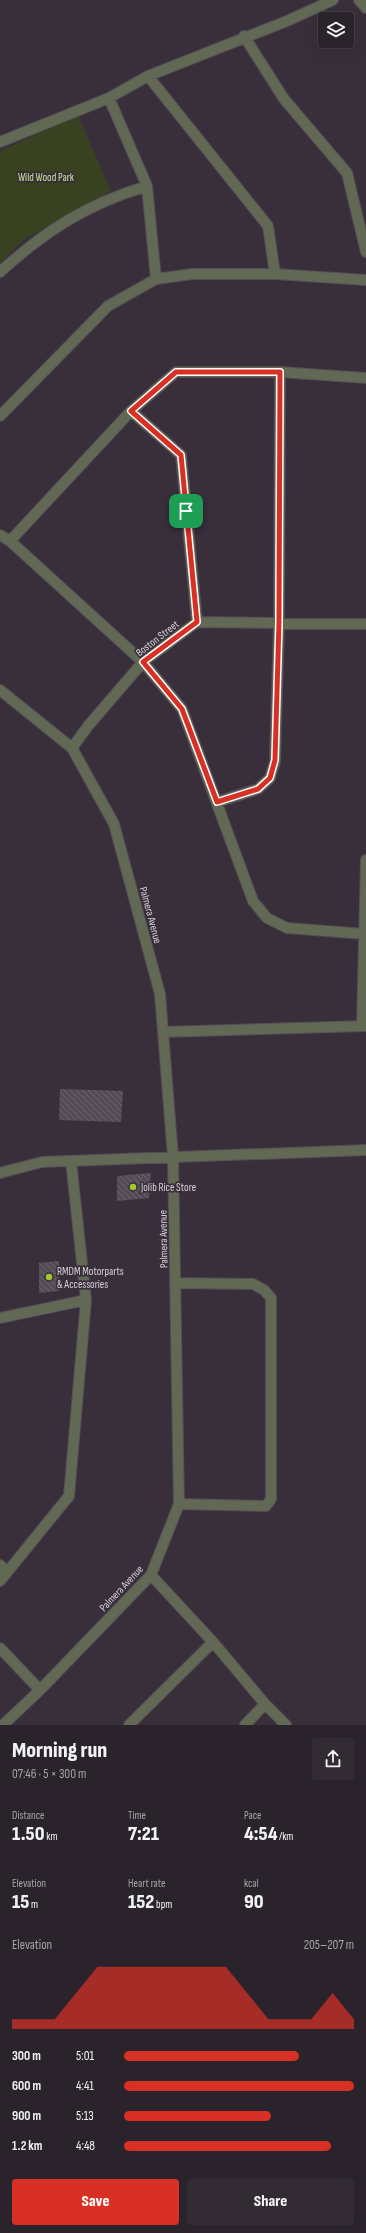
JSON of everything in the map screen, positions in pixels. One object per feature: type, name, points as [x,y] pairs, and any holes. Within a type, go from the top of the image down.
[{"type":"street","points":[[0,142],[109,98],[148,76],[244,36],[287,21],[333,0]]},
{"type":"street","points":[[359,0],[366,8]]},
{"type":"street","points":[[244,36],[284,100],[347,173],[366,252]]},
{"type":"street","points":[[148,76],[268,226],[275,274]]},
{"type":"street","points":[[109,98],[147,186],[156,279]]},
{"type":"street","points":[[0,272],[22,252],[73,216],[123,193],[147,186]]},
{"type":"street","points":[[0,416],[108,306],[156,279],[192,274],[275,274],[366,280]]},
{"type":"street","points":[[10,541],[131,411],[176,372],[280,372],[366,378]]},
{"type":"street","points":[[217,802],[258,789],[270,778],[275,760],[279,622],[280,372]]},
{"type":"street","points":[[131,411],[181,455],[197,622],[366,624]]},
{"type":"street","points":[[0,535],[10,541],[143,662],[182,709],[253,901],[267,918],[287,928],[365,934]]},
{"type":"street","name":"Boston Street","points":[[72,748],[88,726],[143,662],[197,622]]},
{"type":"street","name":"Palmera Avenue","points":[[0,690],[72,748],[114,824],[160,994],[173,1157],[179,1504],[151,1575],[40,1690],[3,1725]]},
{"type":"street","points":[[163,1032],[364,1026],[366,860]]},
{"type":"street","points":[[0,1173],[42,1162],[366,1150]]},
{"type":"street","points":[[0,1581],[4,1568],[69,1496],[86,1300],[71,1161]]},
{"type":"street","points":[[176,1283],[254,1284],[264,1290],[271,1298],[271,1499],[266,1506],[179,1504]]},
{"type":"street","points":[[0,1318],[86,1300]]},
{"type":"street","points":[[151,1575],[213,1642],[265,1704],[286,1725]]},
{"type":"street","points":[[129,1725],[213,1642]]},
{"type":"street","points":[[0,1648],[40,1690]]},
{"type":"street","points":[[245,1725],[265,1704]]},
{"type":"green space","name":"Wild Wood Park","points":[[78,115],[111,191],[23,240],[0,264],[0,151]]},
{"type":"building","points":[[60,1089],[123,1091],[121,1122],[59,1120]]},
{"type":"building","name":"Jolib Rice Store","points":[[151,1173],[149,1198],[117,1201],[117,1176]]},
{"type":"building","name":"RMDM Motorparts & Accessories","points":[[59,1261],[59,1291],[39,1293],[39,1263]]},
{"type":"place","name":"Jolib Rice Store","points":[[133,1187]]},
{"type":"place","name":"RMDM Motorparts & Accessories","points":[[49,1277]]},
{"type":"route","points":[[176,372],[280,372],[279,622],[275,760],[270,778],[258,789],[217,802],[182,709],[143,662],[197,622],[186,511],[181,455],[131,411],[176,372]]}]
